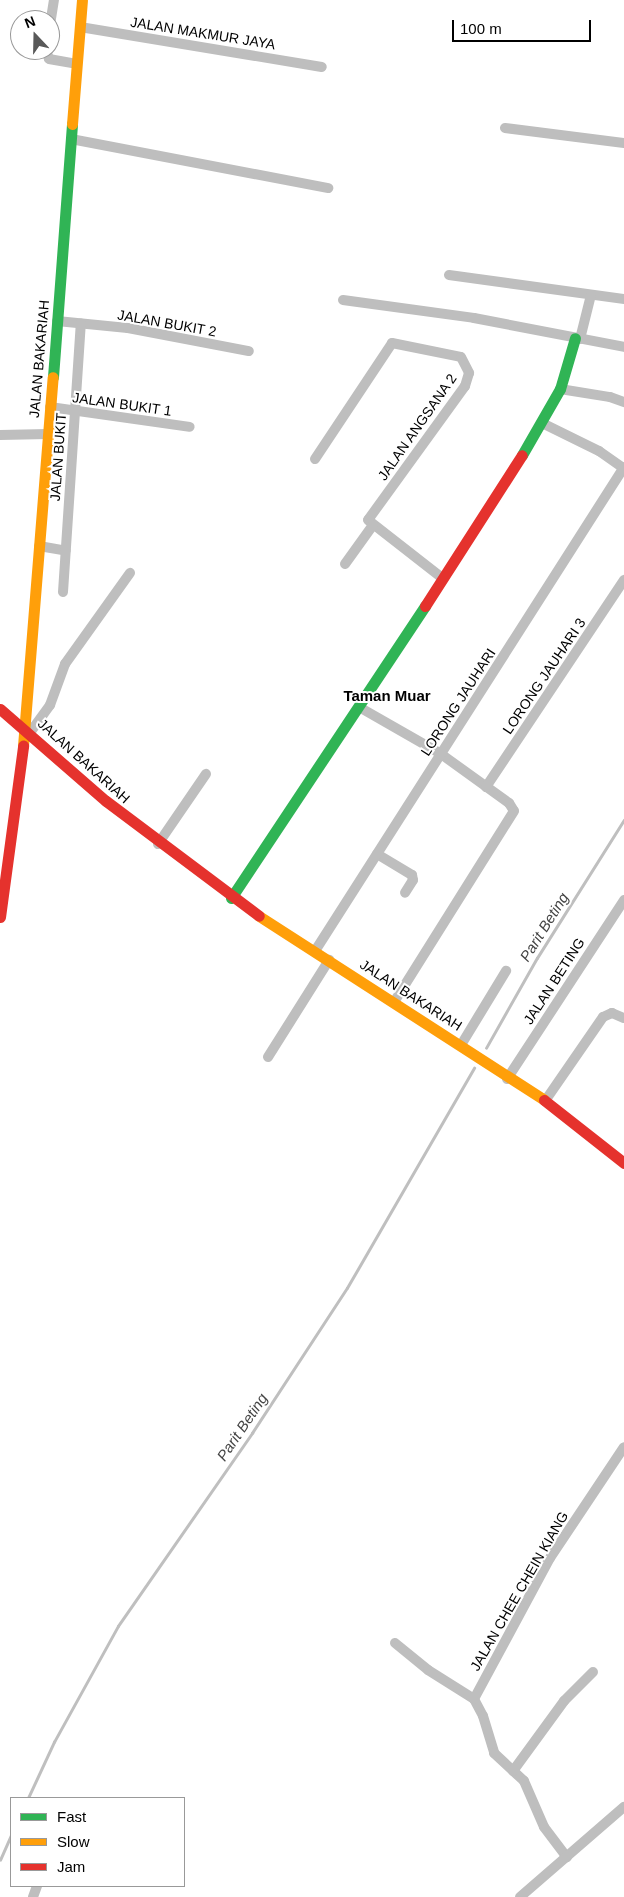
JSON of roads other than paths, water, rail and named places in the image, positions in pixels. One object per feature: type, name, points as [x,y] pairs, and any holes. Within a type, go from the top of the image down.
[{"type":"street","name":"JALAN BAKARIAH","points":[[82,0],[39,546],[27,732],[158,844],[231,898],[460,1045],[507,1079],[545,1101],[624,1164]]},
{"type":"street","name":"JALAN MAKMUR JAYA","points":[[80,27],[322,67]]},
{"type":"street","points":[[55,60],[77,64]]},
{"type":"street","points":[[505,128],[624,143]]},
{"type":"street","points":[[71,140],[328,188]]},
{"type":"street","points":[[449,275],[624,300]]},
{"type":"street","points":[[231,898],[359,707],[542,423],[560,389],[578,338],[590,295]]},
{"type":"street","points":[[343,300],[474,318],[624,347]]},
{"type":"street","name":"JALAN BUKIT 2","points":[[57,321],[128,328],[249,351]]},
{"type":"street","name":"JALAN BUKIT","points":[[63,592],[81,324]]},
{"type":"street","name":"JALAN ANGSANA 2","points":[[315,459],[392,343],[461,357],[468,367],[468,379],[370,522]]},
{"type":"street","points":[[560,389],[610,397],[624,402]]},
{"type":"street","name":"JALAN BUKIT 1","points":[[50,407],[190,427]]},
{"type":"street","points":[[542,423],[599,451],[624,467]]},
{"type":"street","points":[[0,436],[48,434]]},
{"type":"street","name":"LORONG JAUHARI","points":[[315,951],[624,467]]},
{"type":"street","points":[[345,564],[370,522],[441,577]]},
{"type":"street","points":[[39,546],[66,550]]},
{"type":"street","points":[[0,917],[5,849],[27,732],[50,705],[65,664],[130,573]]},
{"type":"street","name":"LORONG JAUHARI 3","points":[[486,787],[624,580]]},
{"type":"street","points":[[359,707],[441,754],[512,806],[513,815],[394,1002]]},
{"type":"street","points":[[0,709],[27,732]]},
{"type":"street","points":[[158,844],[206,774]]},
{"type":"street","points":[[377,854],[412,875],[413,880],[405,893]]},
{"type":"street","name":"JALAN BETING","points":[[507,1079],[624,900]]},
{"type":"street","points":[[268,1057],[329,960]]},
{"type":"street","points":[[460,1045],[506,971]]},
{"type":"street","points":[[545,1101],[603,1017],[612,1013],[624,1018]]},
{"type":"street","name":"JALAN CHEE CHEIN KIANG","points":[[474,1700],[550,1558],[624,1447]]},
{"type":"street","points":[[396,1643],[428,1670],[474,1700],[483,1716],[490,1747],[528,1788],[544,1827],[567,1857]]},
{"type":"street","points":[[513,1771],[564,1701],[593,1672]]},
{"type":"street","points":[[520,1897],[624,1806]]},
{"type":"waterway","name":"Parit Beting","points":[[486,1048],[537,958],[624,820]]},
{"type":"waterway","name":"Parit Beting","points":[[28,1797],[54,1742],[118,1626],[252,1433],[347,1288],[474,1068]]},
{"type":"waterway","name":"Parit Beting","points":[[0,1860],[10,1837]]},
{"type":"district","name":"Taman Muar","points":[[387,696]]}]
